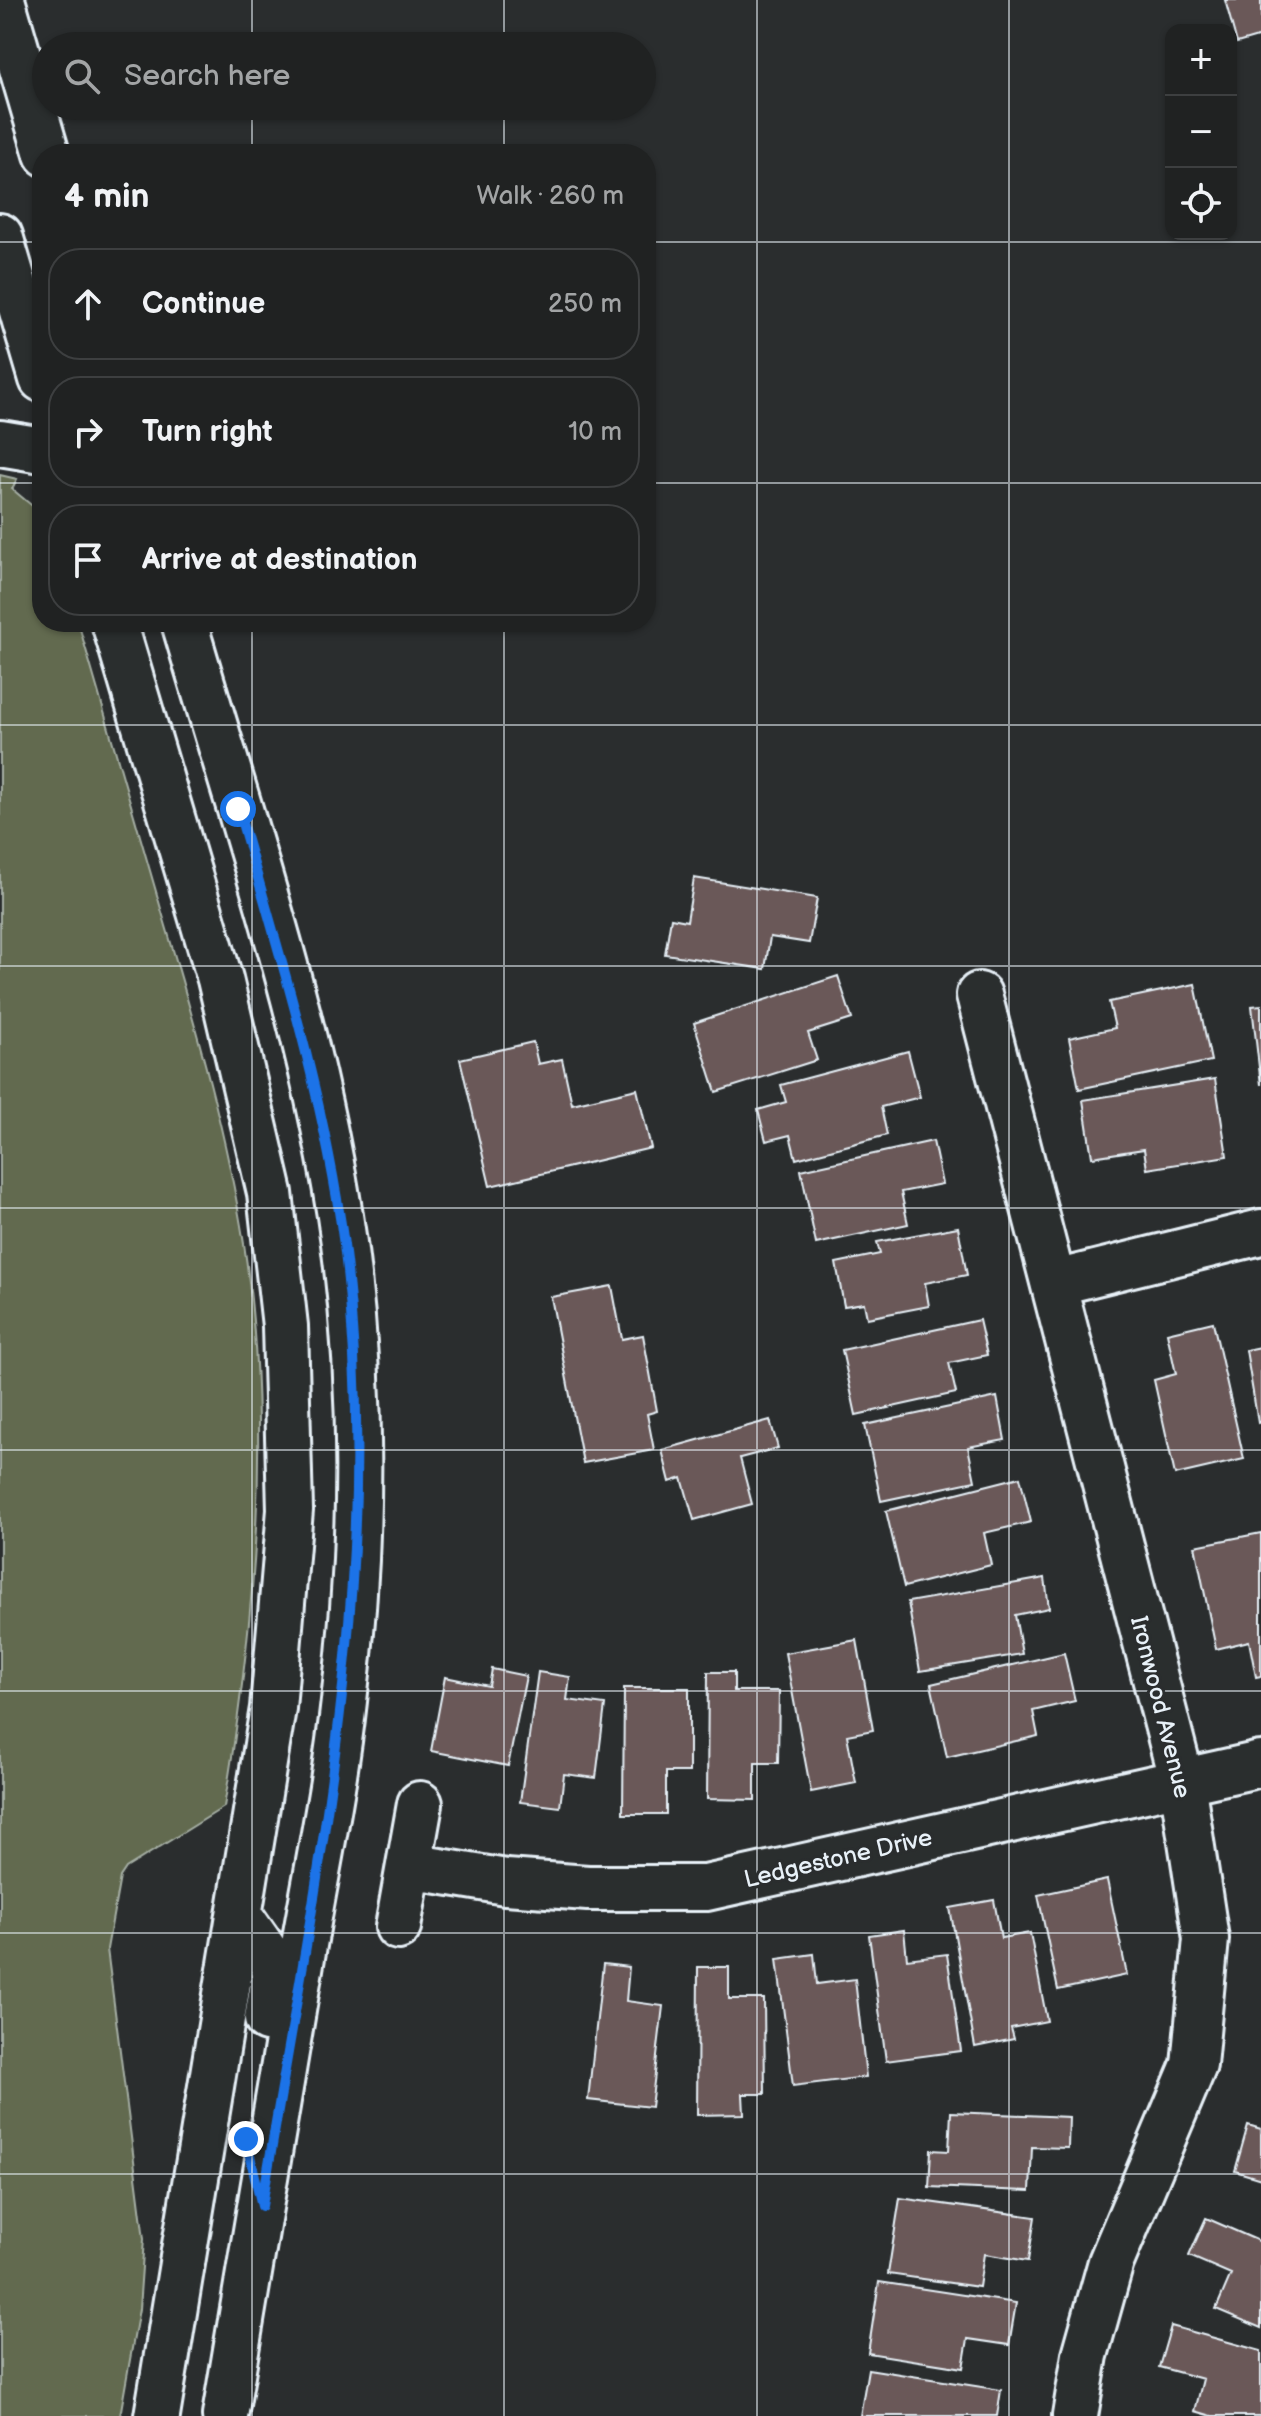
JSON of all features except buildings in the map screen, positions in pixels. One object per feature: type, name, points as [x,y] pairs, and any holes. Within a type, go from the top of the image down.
[{"type":"main road","points":[[2,0],[32,103]]},
{"type":"main road","points":[[37,120],[44,144]]},
{"type":"main road","points":[[0,236],[32,345]]},
{"type":"main road","points":[[0,443],[32,448]]},
{"type":"main road","points":[[117,632],[220,979],[270,1193],[285,1326],[290,1510],[286,1593],[273,1708],[157,2416]]},
{"type":"main road","points":[[158,632],[190,736],[238,809]]},
{"type":"main road","points":[[187,632],[291,997],[326,1138],[344,1244],[353,1338],[358,1457],[357,1550],[344,1702],[225,2416]]},
{"type":"main road","name":"Ironwood Avenue","points":[[979,995],[1182,1782],[1206,1939],[1194,2065],[1111,2262],[1085,2355],[1075,2416]]},
{"type":"main road","points":[[1055,1283],[1261,1232]]},
{"type":"main road","name":"Ledgestone Drive","points":[[409,1866],[533,1884],[706,1888],[1261,1764]]},
{"type":"main road","points":[[398,1927],[420,1804]]},
{"type":"main road","points":[[241,1917],[276,1967],[246,2139],[262,2206]]},
{"type":"green space","points":[[0,475],[17,479],[12,489],[32,506],[32,632],[81,632],[210,1084],[244,1244],[257,1385],[258,1456],[251,1597],[224,1807],[126,1868],[120,1877],[107,1949],[144,2239],[139,2309],[120,2416],[0,2416]]},
{"type":"route","points":[[238,809],[291,997],[326,1138],[344,1244],[353,1338],[358,1457],[357,1550],[344,1702],[262,2206],[246,2139]]}]
